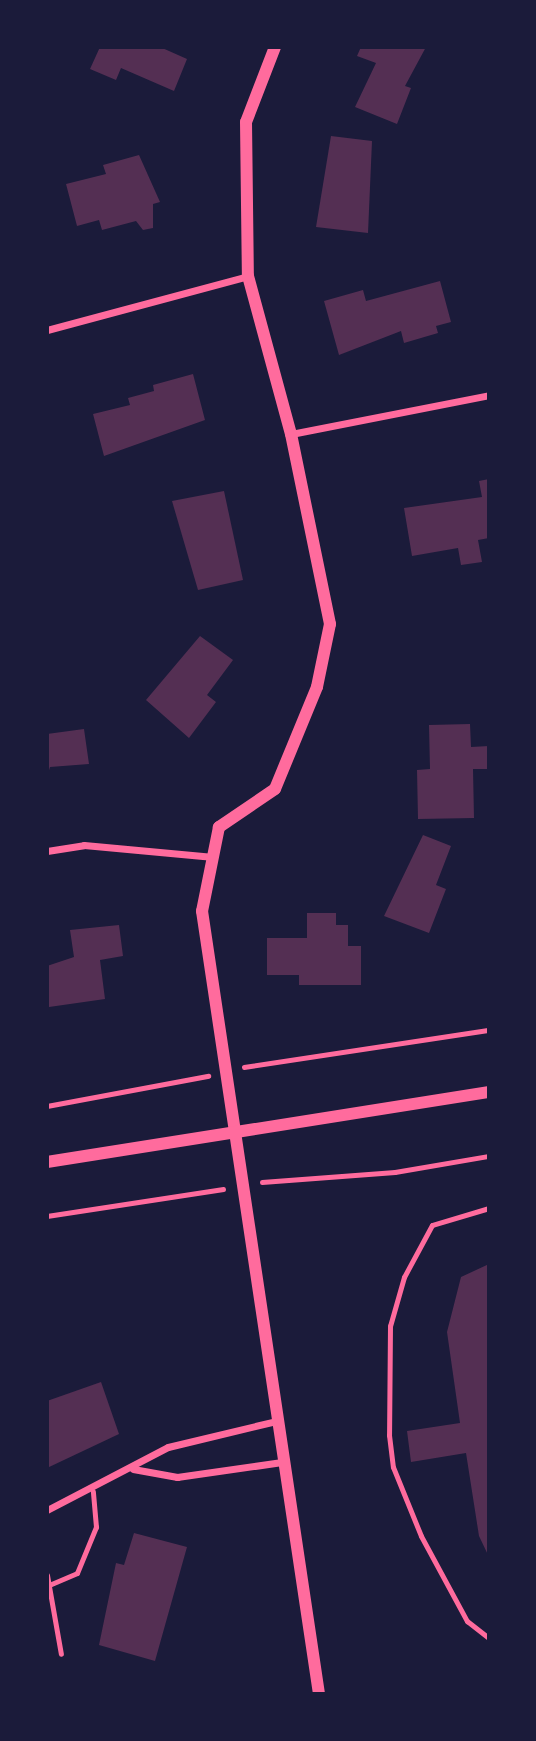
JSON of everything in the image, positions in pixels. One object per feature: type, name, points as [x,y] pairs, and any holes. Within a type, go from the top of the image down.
[{"type":"street","points":[[275,47],[246,122],[247,276],[291,434],[330,624],[317,687],[275,789],[219,827],[202,911],[239,1186],[319,1694]]},
{"type":"street","points":[[47,330],[247,276]]},
{"type":"street","points":[[291,434],[489,394]]},
{"type":"street","points":[[47,851],[85,845],[213,857]]},
{"type":"street","points":[[47,1162],[489,1092]]},
{"type":"street","points":[[47,1510],[93,1491],[168,1447],[276,1421]]},
{"type":"street","points":[[133,1469],[177,1477],[282,1462]]},
{"type":"lane","points":[[489,1208],[432,1225],[410,1265],[390,1326],[389,1424],[393,1467],[421,1536],[467,1621],[489,1638]]},
{"type":"lane","points":[[49,1585],[77,1573],[96,1527],[93,1491]]},
{"type":"lane","points":[[47,1576],[61,1654]]},
{"type":"path","points":[[47,1106],[223,1073],[489,1030]]},
{"type":"path","points":[[47,1216],[239,1186],[489,1156]]},
{"type":"building","points":[[100,47],[160,47],[187,59],[174,91],[121,68],[116,80],[90,69]]},
{"type":"building","points":[[361,47],[426,47],[405,86],[411,88],[397,124],[355,107],[376,63],[357,56]]},
{"type":"building","points":[[331,136],[372,141],[368,233],[316,227]]},
{"type":"building","points":[[139,155],[160,202],[153,204],[153,228],[143,230],[136,221],[102,230],[99,220],[77,226],[66,184],[106,174],[103,165]]},
{"type":"building","points":[[440,281],[451,322],[436,326],[438,333],[404,343],[401,331],[339,355],[324,301],[363,290],[366,301]]},
{"type":"building","points":[[193,374],[205,420],[104,456],[93,414],[130,405],[128,398],[154,391],[153,385]]},
{"type":"building","points":[[489,479],[489,538],[478,540],[482,562],[461,565],[458,548],[412,556],[404,508],[482,497],[479,481]]},
{"type":"building","points":[[224,491],[243,580],[198,590],[172,501]]},
{"type":"building","points":[[200,636],[233,660],[207,695],[216,702],[189,738],[146,700]]},
{"type":"building","points":[[470,724],[471,747],[489,746],[489,769],[473,769],[474,818],[418,819],[417,770],[430,769],[429,725]]},
{"type":"building","points":[[84,729],[89,764],[50,767],[47,777],[47,734]]},
{"type":"building","points":[[423,835],[451,846],[436,885],[446,889],[429,933],[384,916]]},
{"type":"building","points":[[307,913],[336,913],[336,925],[348,925],[348,946],[361,946],[361,985],[299,985],[299,975],[267,975],[267,938],[307,938]]},
{"type":"building","points":[[119,925],[123,956],[100,960],[105,999],[49,1007],[47,966],[74,957],[70,930]]},
{"type":"building","points":[[489,1264],[489,1557],[479,1536],[466,1453],[411,1462],[407,1431],[460,1423],[447,1332],[461,1277]]},
{"type":"building","points":[[101,1382],[119,1434],[47,1468],[47,1401]]},
{"type":"building","points":[[134,1533],[187,1547],[155,1661],[99,1645],[116,1563],[124,1565]]}]
